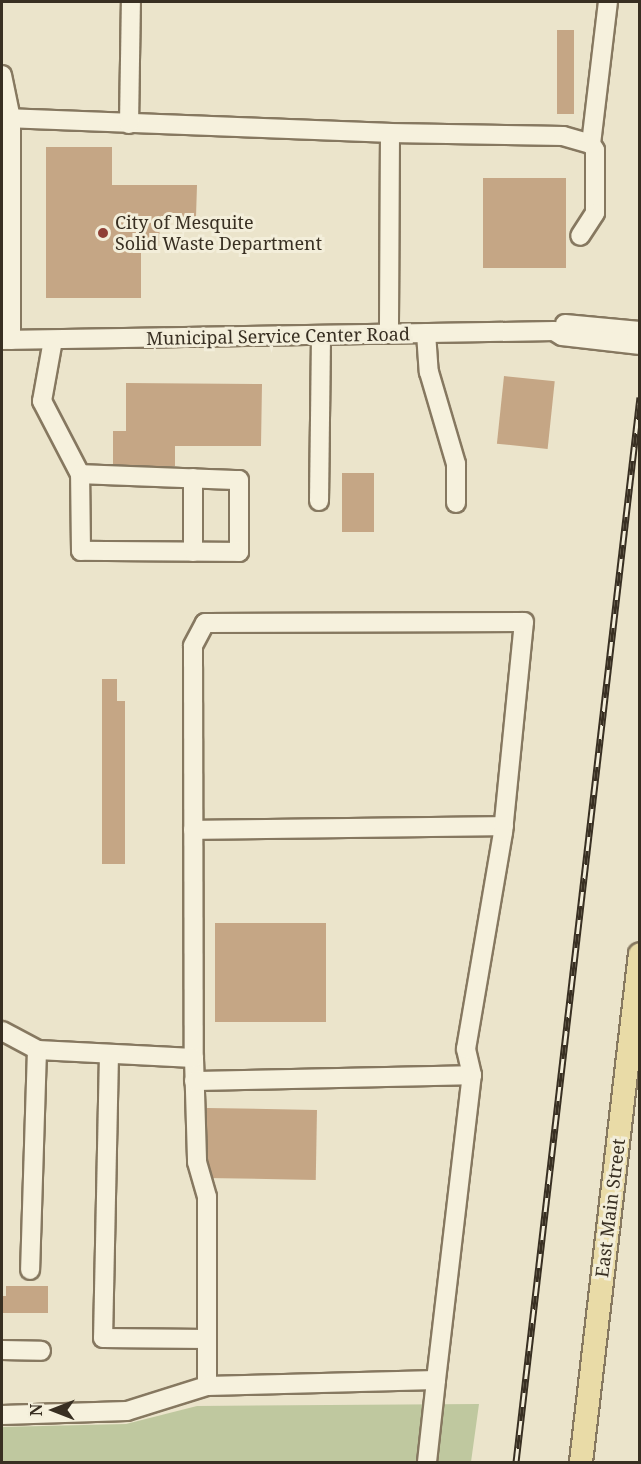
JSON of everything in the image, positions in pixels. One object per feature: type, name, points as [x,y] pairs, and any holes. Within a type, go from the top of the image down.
[{"type":"main road","name":"East Main Street","points":[[581,1462],[633,1073],[639,954]]},
{"type":"lane","points":[[129,124],[131,2]]},
{"type":"lane","points":[[591,144],[608,2]]},
{"type":"lane","points":[[2,75],[6,119],[6,340]]},
{"type":"lane","points":[[6,119],[390,133],[563,136],[591,144],[596,150],[595,213],[580,236]]},
{"type":"lane","points":[[389,334],[390,133]]},
{"type":"lane","name":"Municipal Service Center Road","points":[[554,331],[562,324],[639,331]]},
{"type":"lane","name":"Municipal Service Center Road","points":[[6,340],[554,331],[562,336],[639,345]]},
{"type":"lane","points":[[426,333],[429,372],[456,464],[456,503]]},
{"type":"lane","points":[[319,501],[321,335]]},
{"type":"lane","points":[[53,340],[42,401],[80,474],[81,551],[239,552],[238,480],[80,474]]},
{"type":"lane","points":[[193,478],[193,552]]},
{"type":"lane","points":[[207,1386],[207,1197],[196,1162],[194,1081],[193,646],[205,623],[524,622],[504,826],[466,1049],[472,1075],[428,1462]]},
{"type":"lane","points":[[193,830],[504,826]]},
{"type":"lane","points":[[2,1031],[37,1050],[194,1058]]},
{"type":"lane","points":[[30,1270],[37,1050]]},
{"type":"lane","points":[[110,1054],[103,1338],[207,1339]]},
{"type":"lane","points":[[194,1081],[472,1075]]},
{"type":"lane","points":[[2,1350],[41,1351]]},
{"type":"lane","points":[[2,1415],[127,1411],[207,1386],[436,1380]]},
{"type":"green space","points":[[479,1404],[471,1462],[2,1462],[2,1427],[126,1424],[197,1406]]},
{"type":"building","points":[[557,30],[574,30],[574,114],[557,114]]},
{"type":"building","name":"City of Mesquite Solid Waste Department","points":[[46,147],[112,147],[112,185],[197,185],[196,217],[160,217],[159,248],[141,248],[141,298],[46,298]]},
{"type":"building","points":[[483,178],[566,178],[566,268],[483,268]]},
{"type":"building","points":[[504,376],[555,381],[548,449],[497,444]]},
{"type":"building","points":[[126,383],[262,384],[261,446],[175,446],[175,466],[113,466],[113,431],[126,431]]},
{"type":"building","points":[[342,473],[374,473],[374,532],[342,532]]},
{"type":"building","points":[[102,679],[117,679],[117,701],[125,701],[125,864],[102,864]]},
{"type":"building","points":[[215,923],[326,923],[326,1022],[215,1022]]},
{"type":"building","points":[[207,1108],[317,1110],[316,1180],[206,1178]]},
{"type":"building","points":[[6,1286],[48,1286],[48,1313],[2,1313],[2,1296],[6,1296]]},
{"type":"railway","points":[[516,1462],[640,397]]},
{"type":"place","name":"City of Mesquite Solid Waste Department","points":[[103,233]]}]
